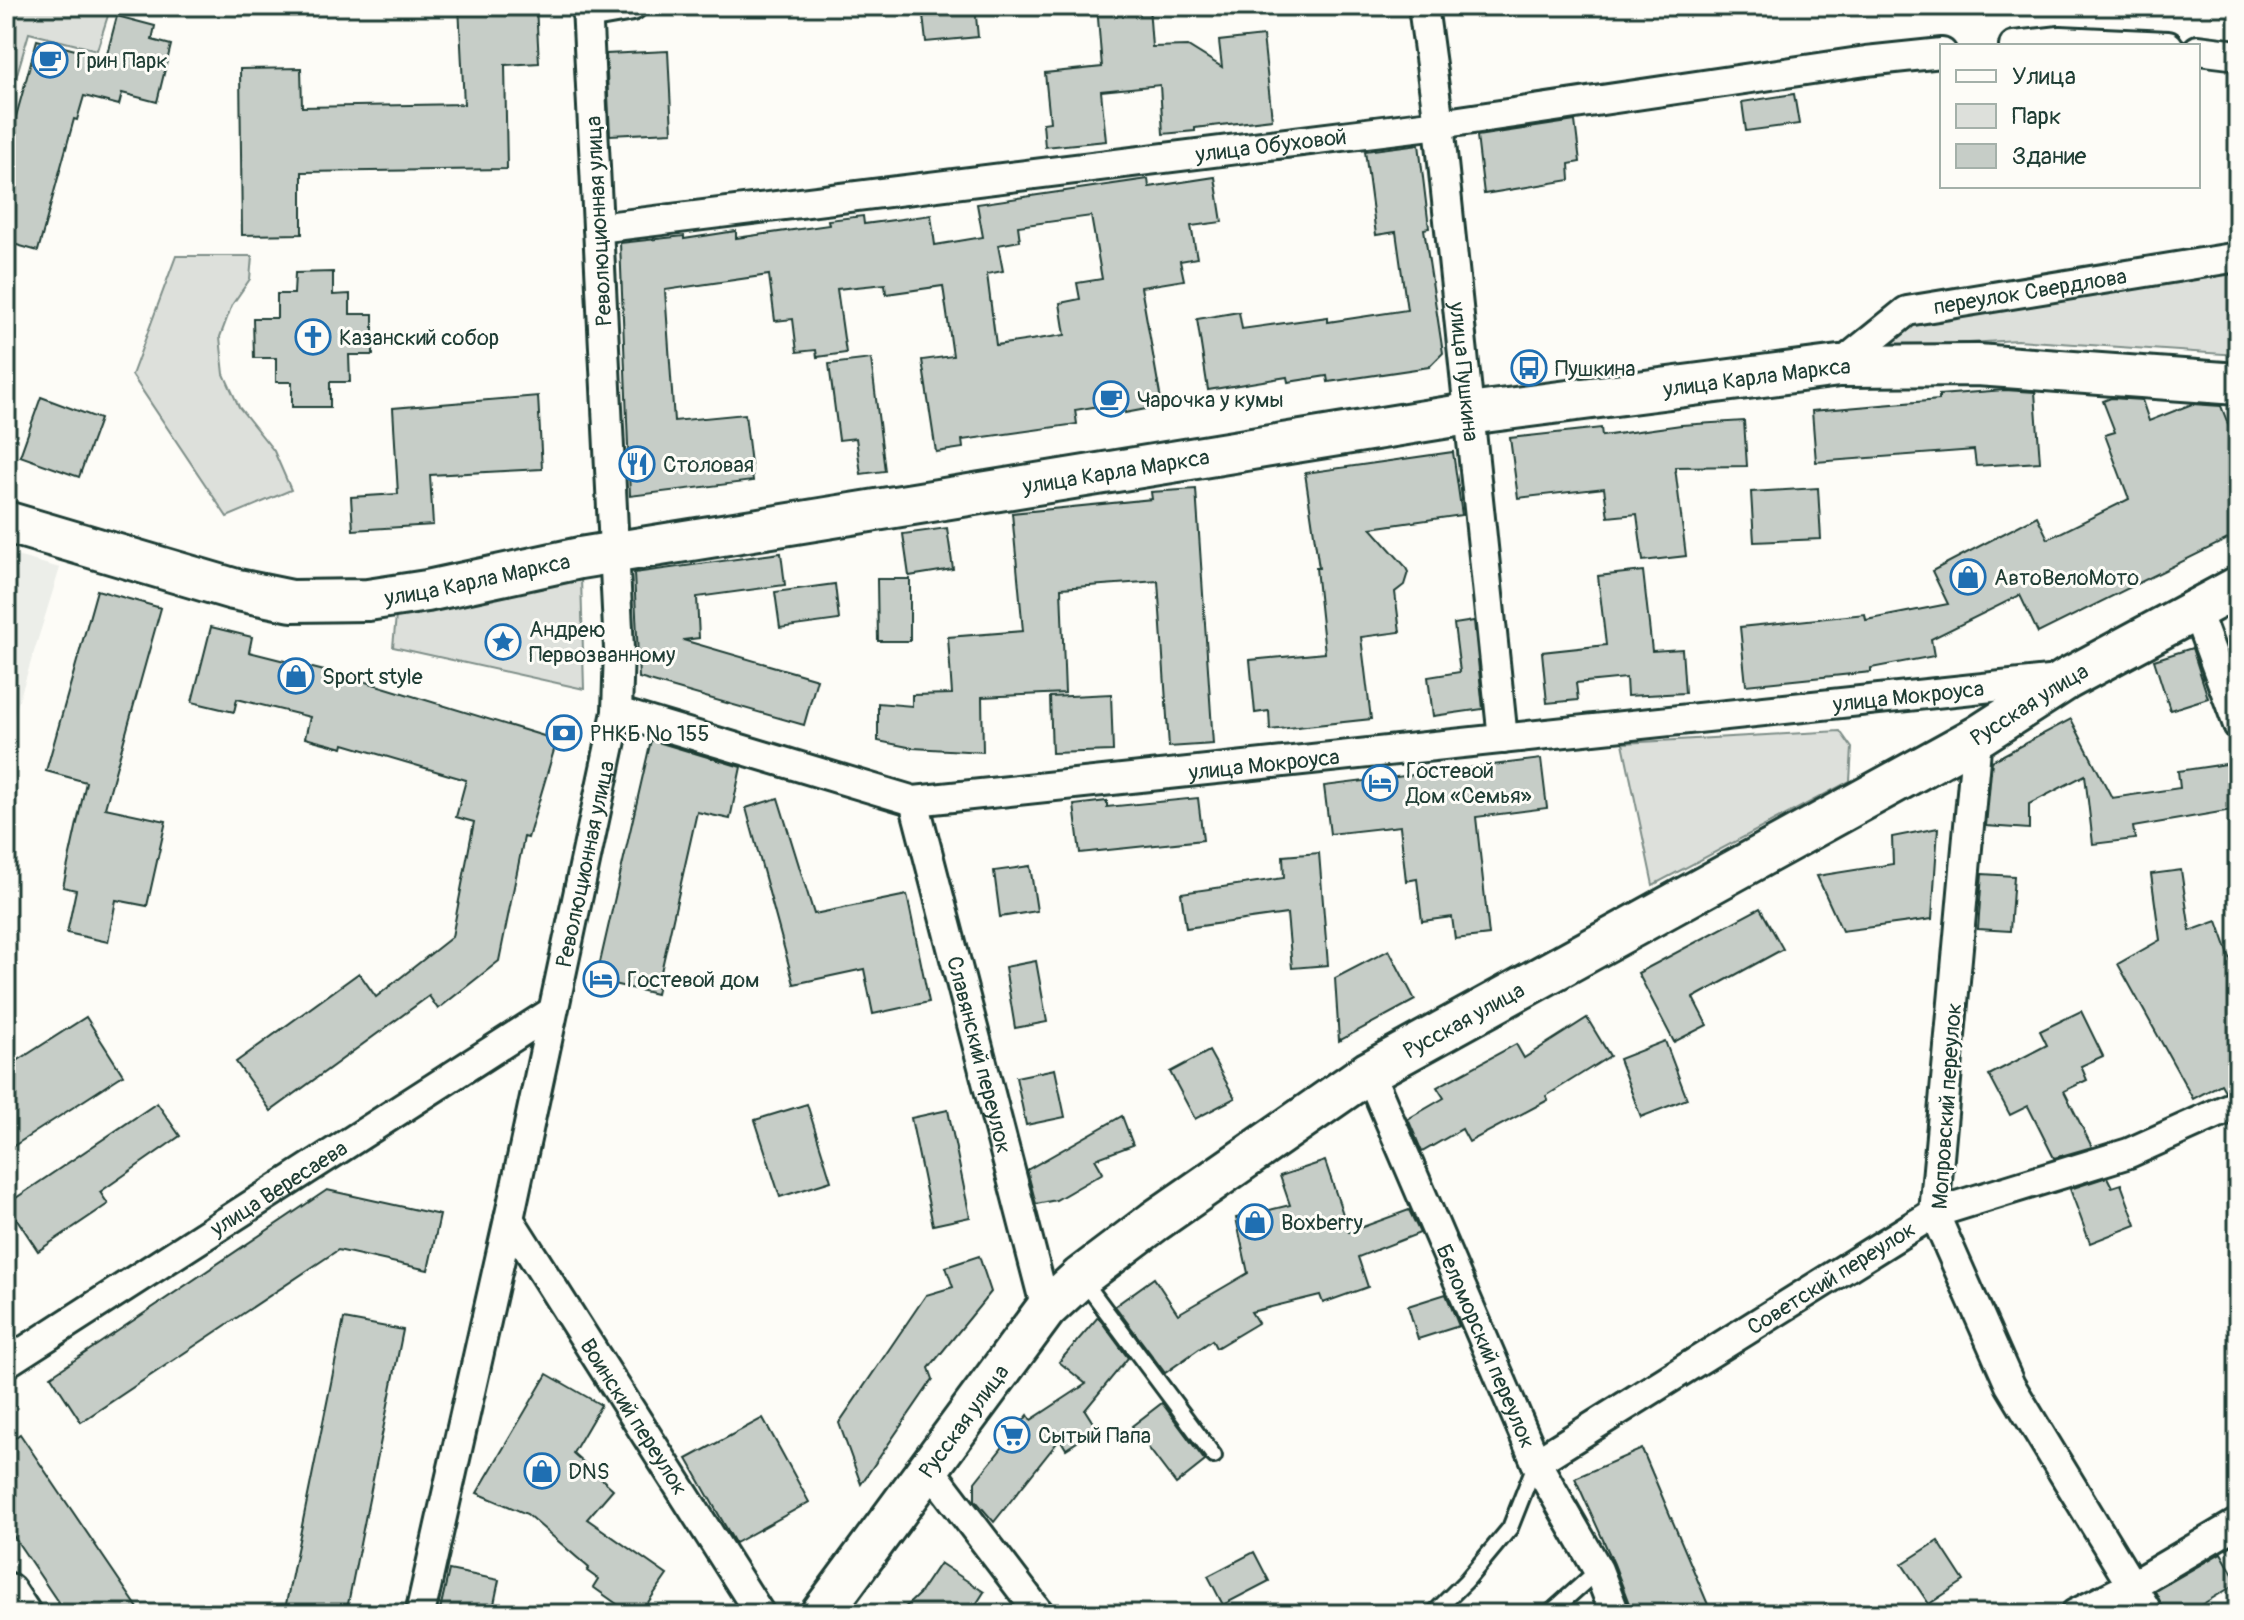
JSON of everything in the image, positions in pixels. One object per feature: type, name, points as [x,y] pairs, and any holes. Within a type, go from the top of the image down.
[{"type":"main road","name":"улица Карла Маркса","points":[[6,522],[233,589],[310,602],[368,600],[614,553],[1468,414],[1839,366],[1977,365],[2238,384]]},
{"type":"main road","name":"Русская улица","points":[[821,1614],[1046,1309],[1081,1277],[1155,1221],[1369,1072],[1977,737],[2067,679],[2238,587]]},
{"type":"main road","points":[[6,1593],[20,1614]]},
{"type":"street","points":[[587,10],[632,6]]},
{"type":"street","name":"улица Пушкина","points":[[1423,6],[1439,124],[1503,739]]},
{"type":"street","name":"Революционная улица","points":[[420,1614],[509,1219],[617,712],[619,649],[587,10]]},
{"type":"street","points":[[2032,44],[2060,41],[2125,44]]},
{"type":"street","points":[[2200,50],[2238,55]]},
{"type":"street","name":"улица Обуховой","points":[[598,228],[1439,124],[1866,61],[1940,53]]},
{"type":"street","name":"переулок Свердлова","points":[[1839,366],[1907,311],[2238,257]]},
{"type":"street","points":[[2195,608],[2238,725]]},
{"type":"street","name":"улица Мокроуса","points":[[617,712],[914,801],[2067,679]]},
{"type":"street","name":"Мопровский переулок","points":[[1977,737],[1934,1213],[2010,1385],[2149,1614]]},
{"type":"street","name":"Славянский переулок","points":[[914,801],[1046,1309]]},
{"type":"street","name":"улица Вересаева","points":[[6,1363],[552,1012]]},
{"type":"street","name":"Беломорский переулок","points":[[1369,1072],[1536,1462],[1598,1570],[1615,1614]]},
{"type":"street","name":"Советский переулок","points":[[1536,1462],[1934,1213],[2129,1153],[2238,1104]]},
{"type":"street","name":"Воинский переулок","points":[[509,1219],[760,1614]]},
{"type":"street","points":[[929,1468],[1040,1614]]},
{"type":"street","points":[[2075,1614],[2131,1586],[2238,1523]]},
{"type":"lane","points":[[1081,1277],[1214,1456]]},
{"type":"lane","points":[[1433,1614],[1466,1581],[1510,1528],[1536,1462]]},
{"type":"lane","points":[[1549,1614],[1598,1570]]},
{"type":"shaded area","points":[[6,553],[60,568],[6,742]]},
{"type":"green space","points":[[6,6],[111,6],[97,50],[29,33],[12,91],[6,90]]},
{"type":"green space","points":[[176,256],[252,256],[250,279],[232,305],[220,337],[224,374],[239,407],[274,451],[291,490],[227,517],[132,375]]},
{"type":"green space","points":[[2238,264],[2238,355],[2017,340],[1889,348],[1902,322]]},
{"type":"green space","points":[[581,577],[584,689],[393,647],[396,616]]},
{"type":"green space","points":[[1840,731],[1852,748],[1850,781],[1653,885],[1623,743]]},
{"type":"building","points":[[459,6],[536,6],[539,63],[505,65],[507,169],[302,172],[302,234],[242,235],[240,69],[301,68],[302,107],[464,104]]},
{"type":"building","points":[[922,6],[975,6],[978,37],[926,42]]},
{"type":"building","points":[[1097,6],[1149,6],[1152,47],[1188,46],[1222,67],[1219,41],[1263,36],[1272,119],[1163,134],[1160,85],[1101,91],[1106,141],[1045,147],[1043,123],[1050,122],[1045,73],[1102,67]]},
{"type":"building","points":[[117,16],[155,26],[152,40],[171,45],[157,102],[122,93],[119,105],[84,96],[77,120],[74,119],[38,251],[6,242],[6,141],[9,142],[37,40],[106,58]]},
{"type":"building","points":[[668,51],[672,132],[610,135],[606,54]]},
{"type":"building","points":[[1794,94],[1799,124],[1746,131],[1742,102]]},
{"type":"building","points":[[1575,121],[1580,162],[1569,164],[1570,180],[1484,194],[1477,136]]},
{"type":"building","points":[[1419,144],[1429,228],[1424,229],[1443,353],[1429,367],[1328,382],[1327,376],[1288,382],[1287,377],[1208,390],[1197,319],[1239,312],[1242,329],[1328,317],[1328,322],[1407,310],[1396,232],[1376,235],[1365,151]]},
{"type":"building","points":[[1215,177],[1222,222],[1191,226],[1197,258],[1180,261],[1184,280],[1141,287],[1162,406],[1125,413],[1123,402],[1075,410],[1077,424],[962,440],[963,448],[936,452],[922,360],[953,356],[943,286],[886,294],[885,284],[837,289],[846,353],[817,357],[816,350],[797,352],[793,319],[775,321],[769,275],[665,290],[674,421],[745,414],[753,481],[630,496],[620,243],[684,236],[684,239],[736,231],[736,238],[829,225],[828,220],[863,216],[864,224],[931,215],[935,245],[983,237],[977,204],[1148,179],[1149,187]],"holes":[[[1091,216],[1102,279],[1077,283],[1080,299],[1060,303],[1065,335],[996,345],[987,274],[1003,271],[998,245],[1020,241],[1018,226]]]},
{"type":"building","name":"Казанский собор","points":[[333,272],[333,295],[350,294],[350,314],[373,314],[373,355],[349,355],[350,382],[330,382],[330,407],[292,407],[292,382],[276,382],[276,358],[254,358],[253,318],[277,318],[277,294],[294,294],[295,273]]},
{"type":"building","points":[[871,359],[885,471],[861,474],[856,438],[839,440],[829,364]]},
{"type":"building","points":[[2005,390],[2035,392],[2040,462],[1976,466],[1974,450],[1816,462],[1812,411],[1939,400],[1939,395]]},
{"type":"building","points":[[538,396],[542,469],[430,475],[433,525],[353,530],[351,497],[398,494],[393,408]]},
{"type":"building","points":[[41,397],[100,419],[79,477],[20,456]]},
{"type":"building","points":[[2111,398],[2142,400],[2149,421],[2192,404],[2221,406],[2238,449],[2238,534],[2038,633],[2020,595],[1931,639],[1934,656],[1871,668],[1871,672],[1746,685],[1740,627],[1865,614],[1866,620],[1948,604],[1932,571],[2037,516],[2048,539],[2129,499],[2105,435],[2115,432],[2103,401]]},
{"type":"building","points":[[1744,421],[1747,466],[1675,467],[1686,556],[1643,561],[1637,514],[1608,517],[1604,488],[1518,498],[1510,438],[1601,428],[1602,436],[1681,425]]},
{"type":"building","points":[[1453,452],[1462,515],[1371,528],[1408,572],[1404,585],[1395,592],[1400,632],[1361,637],[1371,719],[1270,730],[1269,711],[1255,713],[1250,660],[1325,653],[1316,568],[1319,568],[1305,473]]},
{"type":"building","points":[[1818,488],[1821,539],[1754,542],[1751,492]]},
{"type":"building","points":[[1196,489],[1213,744],[1169,747],[1158,581],[1061,588],[1065,693],[982,697],[983,752],[913,748],[878,741],[878,703],[912,706],[912,695],[952,694],[948,637],[1023,631],[1012,513],[1152,499],[1151,492]]},
{"type":"building","points":[[947,528],[953,569],[909,576],[903,534]]},
{"type":"building","points":[[781,553],[785,585],[697,597],[699,638],[683,640],[817,679],[804,725],[639,678],[634,573]]},
{"type":"building","points":[[1643,571],[1652,651],[1682,649],[1685,693],[1627,696],[1626,678],[1576,683],[1578,700],[1547,703],[1542,652],[1606,645],[1598,576]]},
{"type":"building","points":[[877,579],[910,579],[910,641],[878,641]]},
{"type":"building","points":[[835,584],[839,620],[780,628],[775,592]]},
{"type":"building","points":[[97,590],[161,608],[105,808],[166,821],[147,906],[116,900],[108,942],[67,933],[76,890],[63,887],[86,782],[46,771]]},
{"type":"building","points":[[1474,621],[1483,709],[1433,716],[1428,677],[1460,672],[1454,624]]},
{"type":"building","points":[[211,627],[252,637],[249,652],[360,680],[557,740],[528,838],[524,837],[499,961],[438,1009],[429,996],[271,1111],[236,1062],[359,973],[376,997],[452,937],[474,822],[456,817],[466,780],[344,744],[343,748],[305,738],[310,717],[237,699],[234,712],[192,702]]},
{"type":"building","points":[[2192,648],[2208,698],[2170,710],[2154,660]]},
{"type":"building","points":[[1111,694],[1113,751],[1052,753],[1050,697]]},
{"type":"building","points":[[2071,719],[2112,798],[2180,788],[2178,771],[2233,763],[2238,809],[2133,827],[2135,839],[2093,844],[2085,775],[2029,804],[2029,829],[1986,826],[1992,761]]},
{"type":"building","points":[[651,740],[741,767],[730,819],[697,812],[656,994],[596,980]]},
{"type":"building","points":[[1541,759],[1547,808],[1476,817],[1489,935],[1455,939],[1452,917],[1422,921],[1417,879],[1406,881],[1400,826],[1330,834],[1324,786]]},
{"type":"building","points":[[778,798],[814,914],[907,895],[929,1002],[873,1014],[864,969],[794,984],[746,808]]},
{"type":"building","points":[[1198,798],[1203,840],[1080,853],[1074,805],[1107,801],[1107,807]]},
{"type":"building","points":[[1938,828],[1932,919],[1842,931],[1817,876],[1893,864],[1892,837]]},
{"type":"building","points":[[1319,853],[1328,965],[1292,968],[1287,914],[1186,928],[1181,893],[1284,878],[1283,856]]},
{"type":"building","points":[[1030,866],[1037,911],[1000,917],[994,871]]},
{"type":"building","points":[[2181,870],[2190,931],[2217,921],[2238,981],[2238,1087],[2225,1091],[2221,1084],[2193,1099],[2118,964],[2160,940],[2151,874]]},
{"type":"building","points":[[1982,874],[2014,876],[2010,931],[1978,929]]},
{"type":"building","points":[[1760,908],[1783,949],[1693,998],[1707,1025],[1674,1042],[1638,973]]},
{"type":"building","points":[[1389,950],[1415,1000],[1339,1041],[1335,978]]},
{"type":"building","points":[[1036,961],[1047,1022],[1015,1028],[1005,967]]},
{"type":"building","points":[[2081,1011],[2103,1056],[2081,1066],[2087,1080],[2064,1091],[2092,1147],[2054,1158],[2028,1106],[2010,1115],[1989,1075],[2047,1045],[2040,1031]]},
{"type":"building","points":[[86,1017],[123,1075],[6,1151],[6,1068]]},
{"type":"building","points":[[1587,1018],[1610,1056],[1546,1096],[1548,1100],[1469,1142],[1462,1129],[1422,1152],[1408,1119],[1444,1098],[1437,1087],[1516,1044],[1524,1058]]},
{"type":"building","points":[[1665,1041],[1687,1099],[1641,1117],[1619,1059]]},
{"type":"building","points":[[1209,1051],[1235,1098],[1195,1119],[1170,1072]]},
{"type":"building","points":[[1055,1069],[1065,1117],[1026,1125],[1016,1077]]},
{"type":"building","points":[[157,1103],[180,1136],[100,1192],[108,1204],[38,1251],[7,1204]]},
{"type":"building","points":[[807,1104],[831,1181],[780,1197],[755,1120]]},
{"type":"building","points":[[948,1110],[970,1217],[933,1225],[911,1118]]},
{"type":"building","points":[[1122,1116],[1133,1145],[1095,1159],[1103,1173],[1056,1200],[1036,1204],[1027,1170]]},
{"type":"building","points":[[1325,1161],[1349,1232],[1409,1210],[1420,1233],[1358,1257],[1368,1287],[1323,1303],[1320,1295],[1251,1312],[1258,1323],[1216,1348],[1212,1340],[1165,1373],[1115,1306],[1154,1278],[1178,1314],[1248,1273],[1236,1218],[1290,1205],[1280,1176]]},
{"type":"building","points":[[2107,1177],[2112,1187],[2121,1184],[2136,1225],[2090,1243],[2070,1189]]},
{"type":"building","points":[[327,1190],[440,1215],[428,1270],[338,1250],[81,1422],[51,1376]]},
{"type":"building","points":[[979,1256],[991,1292],[929,1368],[933,1379],[861,1484],[839,1423],[926,1295],[953,1287],[946,1267]]},
{"type":"building","points":[[1446,1294],[1459,1326],[1418,1339],[1408,1306]]},
{"type":"building","points":[[1098,1317],[1128,1358],[1085,1410],[1097,1429],[1066,1449],[1060,1439],[994,1522],[975,1500],[975,1482],[1028,1415],[1031,1420],[1086,1384],[1059,1362]]},
{"type":"building","points":[[344,1319],[403,1330],[346,1614],[284,1614]]},
{"type":"building","name":"DNS","points":[[547,1374],[601,1405],[573,1453],[613,1489],[587,1519],[667,1575],[640,1614],[631,1614],[593,1587],[598,1579],[587,1571],[589,1568],[527,1514],[477,1493]]},
{"type":"building","points":[[1162,1403],[1205,1461],[1176,1484],[1132,1426]]},
{"type":"building","points":[[763,1418],[809,1502],[735,1543],[687,1459]]},
{"type":"building","points":[[20,1434],[142,1614],[66,1614],[6,1525],[6,1444]]},
{"type":"building","points":[[1642,1449],[1712,1614],[1633,1614],[1575,1478]]},
{"type":"building","points":[[1938,1541],[1964,1581],[1929,1604],[1902,1564]]},
{"type":"building","points":[[1254,1552],[1269,1581],[1223,1605],[1208,1576]]},
{"type":"building","points":[[2221,1553],[2238,1583],[2186,1614],[2166,1614],[2155,1591]]},
{"type":"building","points":[[940,1563],[984,1592],[970,1614],[898,1614],[919,1594]]},
{"type":"building","points":[[449,1570],[499,1580],[492,1614],[439,1614]]},
{"type":"place","name":"Грин Парк","points":[[50,60]]},
{"type":"place","name":"Казанский собор","points":[[313,337]]},
{"type":"place","name":"Пушкина","points":[[1529,368]]},
{"type":"place","name":"Чарочка у кумы","points":[[1111,399]]},
{"type":"place","name":"Столовая","points":[[637,464]]},
{"type":"place","name":"АвтоВелоМото","points":[[1968,577]]},
{"type":"place","name":"Андрею Первозванному","points":[[503,642]]},
{"type":"place","name":"Sport style","points":[[296,676]]},
{"type":"place","name":"РНКБ № 155","points":[[564,733]]},
{"type":"place","name":"Гостевой Дом «Семья»","points":[[1380,783]]},
{"type":"place","name":"Гостевой дом","points":[[601,979]]},
{"type":"place","name":"Boxberry","points":[[1255,1222]]},
{"type":"place","name":"Сытый Папа","points":[[1012,1435]]},
{"type":"place","name":"DNS","points":[[542,1471]]}]
